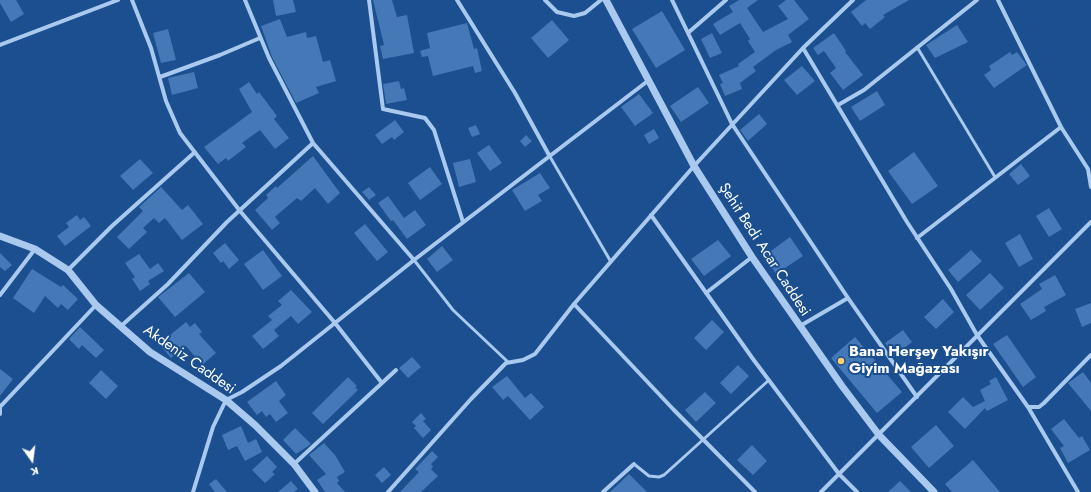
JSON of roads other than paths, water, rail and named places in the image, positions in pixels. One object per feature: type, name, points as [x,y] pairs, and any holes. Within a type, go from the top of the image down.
[{"type":"street","points":[[0,45],[118,0]]},
{"type":"street","points":[[132,0],[160,76],[166,101],[180,133],[240,211],[335,323],[382,384]]},
{"type":"street","points":[[245,0],[260,38],[296,114],[313,143],[414,260]]},
{"type":"street","points":[[369,0],[383,109],[425,118],[434,130],[463,222]]},
{"type":"street","points":[[457,0],[515,93],[549,155]]},
{"type":"street","points":[[545,0],[557,12],[574,16],[585,13],[601,0]]},
{"type":"street","name":"Şehit Bedi Acar Caddesi","points":[[606,0],[694,166],[752,257],[800,327],[879,435],[934,492]]},
{"type":"street","points":[[672,0],[689,32],[732,124],[848,298],[917,397]]},
{"type":"street","points":[[689,32],[726,0]]},
{"type":"street","points":[[388,492],[471,399],[508,362],[523,360],[535,354],[574,304],[694,166],[803,48],[853,0]]},
{"type":"street","points":[[838,105],[864,90],[977,0]]},
{"type":"street","points":[[998,0],[1061,127],[1088,169],[1091,187]]},
{"type":"street","points":[[160,76],[220,55],[260,38]]},
{"type":"street","points":[[803,48],[917,238],[951,289],[977,335],[1028,407],[1078,492]]},
{"type":"street","points":[[193,492],[213,428],[226,400],[242,392],[281,366],[549,155],[649,80]]},
{"type":"street","points":[[917,238],[1061,127]]},
{"type":"street","points":[[120,327],[168,284],[240,211],[313,143]]},
{"type":"street","points":[[68,270],[112,226],[195,152]]},
{"type":"street","points":[[651,215],[768,380],[839,474],[857,492]]},
{"type":"street","points":[[821,492],[1091,222]]},
{"type":"street","name":"Akdeniz Caddesi","points":[[0,236],[35,249],[68,270],[96,304],[120,327],[150,352],[226,400],[294,464],[315,492]]},
{"type":"street","points":[[0,295],[35,249]]},
{"type":"street","points":[[706,293],[752,257]]},
{"type":"street","points":[[800,327],[848,298]]},
{"type":"street","points":[[0,414],[0,407],[96,304]]},
{"type":"street","points":[[574,304],[703,440],[755,492]]},
{"type":"street","points":[[1028,407],[1039,407],[1044,403],[1091,355]]},
{"type":"street","points":[[294,464],[396,370]]},
{"type":"street","points":[[603,492],[634,464]]},
{"type":"lane","points":[[917,47],[995,177]]},
{"type":"lane","points":[[549,155],[611,262]]},
{"type":"lane","points":[[414,260],[453,310],[508,362]]},
{"type":"lane","points":[[634,464],[645,474],[654,478],[664,475],[768,380]]},
{"type":"place","name":"Bana Herşey Yakışır Giyim Mağazası","points":[[841,361]]}]
